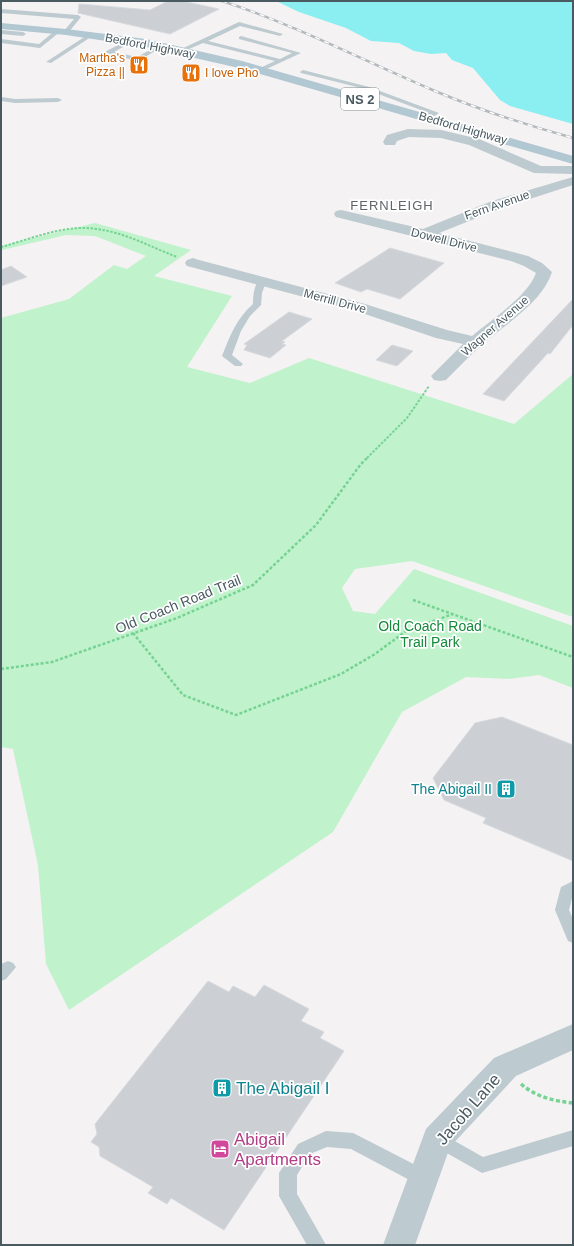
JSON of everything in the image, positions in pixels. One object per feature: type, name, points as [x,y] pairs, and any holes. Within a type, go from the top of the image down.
[{"type":"main road","name":"Bedford Highway","points":[[1,26],[26,31],[62,32],[91,35],[161,46],[260,70],[573,160]]},
{"type":"street","points":[[390,142],[392,138],[408,133],[441,134],[474,142],[539,170],[573,170]]},
{"type":"street","name":"Fern Avenue","points":[[423,234],[453,220],[526,194],[573,181]]},
{"type":"street","name":"Dowell Drive","points":[[341,214],[491,252],[516,256],[533,263],[544,272]]},
{"type":"street","name":"Merrill Drive","points":[[194,263],[359,307],[442,334],[475,342]]},
{"type":"street","name":"Wagner Avenue","points":[[440,376],[475,342],[531,295],[541,281],[544,272]]},
{"type":"street","name":"Jacob Lane","points":[[399,1245],[437,1140],[505,1067],[573,1036]]},
{"type":"lane","points":[[1,11],[78,17],[62,32],[40,46],[1,41]]},
{"type":"lane","points":[[180,51],[239,24],[280,34]]},
{"type":"lane","points":[[13,42],[26,31]]},
{"type":"lane","points":[[1,32],[26,31]]},
{"type":"lane","points":[[49,62],[91,35]]},
{"type":"lane","points":[[241,38],[298,53],[260,70]]},
{"type":"lane","points":[[90,61],[130,41]]},
{"type":"lane","points":[[202,41],[281,61]]},
{"type":"lane","points":[[107,52],[138,59],[161,46]]},
{"type":"lane","points":[[303,72],[367,88],[435,113],[426,118]]},
{"type":"lane","points":[[1,99],[15,101],[58,100]]},
{"type":"lane","points":[[238,364],[228,356],[236,331],[247,314],[256,305],[262,282]]},
{"type":"lane","points":[[573,887],[566,891],[562,910],[573,937]]},
{"type":"lane","points":[[437,1140],[482,1165],[573,1138]]},
{"type":"lane","points":[[317,1245],[288,1196],[288,1172],[304,1149],[326,1139],[353,1141],[423,1178]]},
{"type":"path","points":[[1,247],[74,229],[88,228],[109,232],[194,263]]},
{"type":"path","name":"Old Coach Road Trail","points":[[1,669],[52,662],[177,618],[253,585],[316,525],[361,464],[407,418],[427,388],[440,376]]},
{"type":"path","points":[[413,600],[573,657]]},
{"type":"path","points":[[133,633],[183,695],[236,715],[341,674],[375,654],[406,631],[453,614]]},
{"type":"path","points":[[505,1067],[526,1089],[558,1102],[573,1103]]},
{"type":"green space","name":"Old Coach Road Trail Park","points":[[95,223],[191,250],[154,276],[232,296],[187,367],[250,383],[309,358],[514,424],[573,374],[573,617],[412,561],[355,569],[342,588],[353,611],[375,614],[414,569],[573,626],[573,688],[539,675],[509,679],[466,677],[402,712],[333,832],[69,1010],[46,964],[38,865],[13,749],[1,747],[1,318],[69,299],[114,265],[127,269],[146,256],[95,236],[66,235],[2,250],[1,246]]},
{"type":"water","points":[[276,1],[573,1],[573,124],[510,106],[500,100],[473,68],[452,60],[446,53],[431,54],[414,51],[399,43],[371,41],[346,28],[299,12]]},
{"type":"building","points":[[168,1],[182,1],[219,9],[170,34],[78,13],[79,4],[150,10]]},
{"type":"building","points":[[390,248],[444,263],[400,299],[367,289],[361,292],[335,283]]},
{"type":"building","points":[[11,266],[27,277],[1,286],[1,270]]},
{"type":"building","points":[[573,299],[573,325],[550,354],[548,353],[504,401],[483,394]]},
{"type":"building","points":[[289,312],[312,319],[282,341],[285,342],[282,344],[286,345],[270,358],[244,350],[247,345],[244,344]]},
{"type":"building","points":[[392,345],[413,351],[397,366],[376,360]]},
{"type":"building","name":"The Abigail II","points":[[502,717],[573,745],[573,861],[483,823],[486,818],[444,800],[433,778],[475,723]]},
{"type":"building","name":"The Abigail I","points":[[208,981],[229,992],[233,986],[255,997],[264,985],[309,1009],[301,1021],[324,1032],[320,1038],[344,1051],[224,1230],[171,1198],[167,1204],[148,1193],[153,1187],[100,1156],[99,1147],[91,1142],[97,1134],[95,1124]]},
{"type":"railway","points":[[222,1],[277,21],[408,80],[469,105],[573,138]]},
{"type":"place","name":"Martha's Pizza ||","points":[[139,65]]},
{"type":"place","name":"I love Pho","points":[[191,73]]},
{"type":"place","name":"The Abigail II","points":[[506,789]]},
{"type":"place","name":"The Abigail I","points":[[222,1088]]},
{"type":"place","name":"Abigail Apartments","points":[[220,1149]]},
{"type":"district","name":"FERNLEIGH","points":[[392,205]]}]
